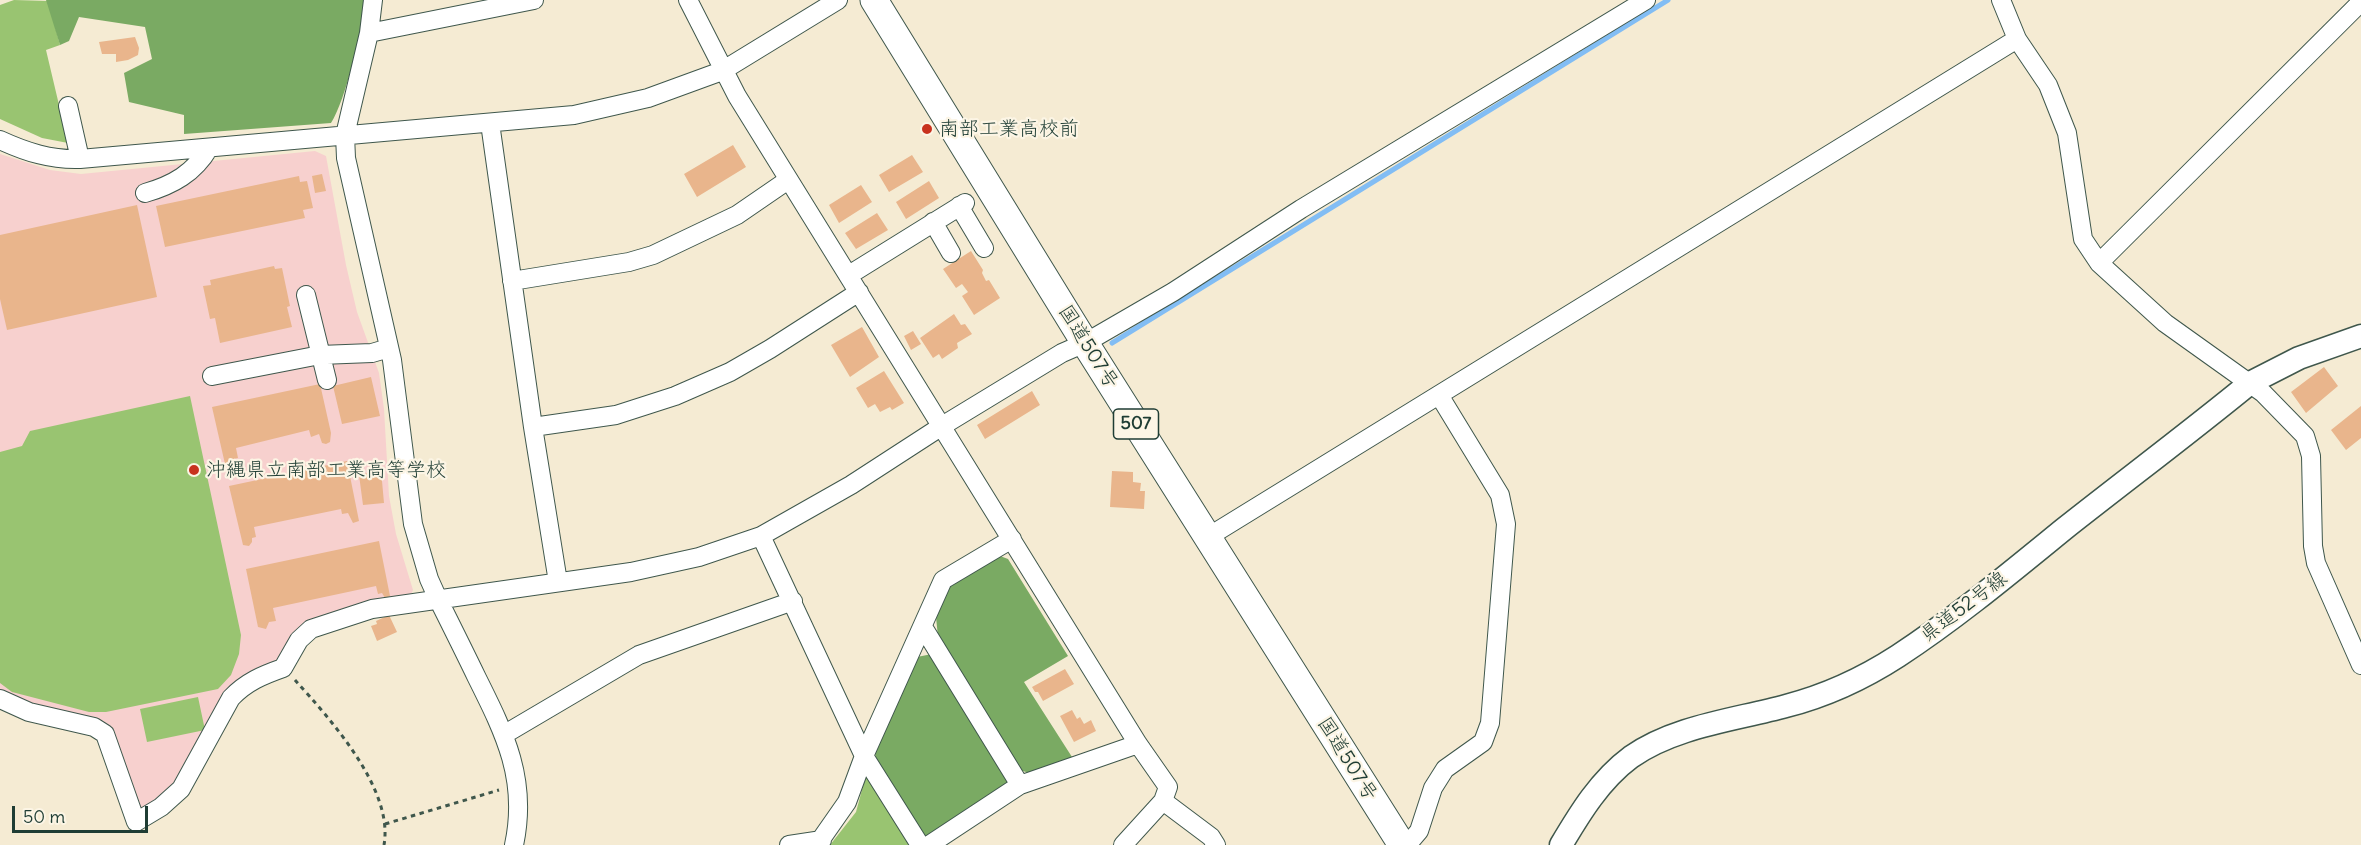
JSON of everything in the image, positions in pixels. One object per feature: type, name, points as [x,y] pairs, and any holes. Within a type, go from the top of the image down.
[{"type":"highway","name":"国道507号","points":[[874,0],[1085,343],[1402,845]]},
{"type":"main road","name":"県道52号線","points":[[1561,845],[1596,791],[1632,756],[1653,744],[1694,729],[1810,699],[1898,657],[1974,601],[2250,383],[2300,358],[2361,336]]},
{"type":"street","points":[[373,0],[369,33],[345,135],[346,158],[389,348],[413,524],[429,579],[505,734],[517,784],[518,826],[522,845]]},
{"type":"street","points":[[369,33],[534,0]]},
{"type":"street","points":[[688,0],[722,71],[788,180],[1138,744],[1168,787],[1163,801],[1123,845]]},
{"type":"street","points":[[0,140],[24,151],[50,157],[80,159],[490,123],[610,109],[722,71],[838,0]]},
{"type":"street","points":[[0,699],[29,712],[94,726],[105,734],[136,822],[161,807],[181,789],[231,698],[242,686],[283,668],[288,655],[311,629],[372,609],[631,572],[699,557],[761,536],[850,486],[942,426],[1062,353],[1085,343],[1173,292],[1301,209],[1646,0]]},
{"type":"street","points":[[2001,0],[2017,39],[2048,85],[2067,133],[2083,239],[2099,263],[2165,323],[2250,383],[2288,416],[2305,436],[2311,456],[2313,546],[2316,563],[2361,665]]},
{"type":"street","points":[[2099,263],[2361,2]]},
{"type":"street","points":[[1209,537],[2017,39]]},
{"type":"street","points":[[68,106],[80,159]]},
{"type":"street","points":[[490,123],[533,427],[558,582]]},
{"type":"street","points":[[145,193],[165,187],[179,179],[200,164],[209,148]]},
{"type":"street","points":[[512,281],[629,262],[653,255],[737,215],[788,180]]},
{"type":"street","points":[[849,275],[962,204],[984,248]]},
{"type":"street","points":[[933,222],[951,253]]},
{"type":"street","points":[[533,427],[616,415],[675,396],[730,372],[859,292]]},
{"type":"street","points":[[306,295],[327,380]]},
{"type":"street","points":[[212,376],[320,355],[372,353],[389,348]]},
{"type":"street","points":[[1407,845],[1419,831],[1433,788],[1445,769],[1483,742],[1490,723],[1506,524],[1500,495],[1438,395]]},
{"type":"street","points":[[761,536],[794,601],[864,756],[920,845]]},
{"type":"street","points":[[789,845],[819,842],[847,802],[864,756],[943,580],[1012,539]]},
{"type":"street","points":[[505,734],[639,655],[794,601]]},
{"type":"street","points":[[922,627],[1020,785]]},
{"type":"street","points":[[929,845],[1020,785],[1138,744]]},
{"type":"street","points":[[1163,801],[1211,837],[1216,845]]},
{"type":"street","points":[[514,845],[518,826]]},
{"type":"path","points":[[283,668],[297,681],[362,766],[376,793],[386,824],[384,845]]},
{"type":"path","points":[[386,824],[517,784]]},
{"type":"shaded area","name":"沖縄県立南部工業高等学校","points":[[315,151],[326,156],[357,312],[379,373],[384,409],[389,496],[396,534],[413,590],[410,597],[370,602],[273,664],[261,669],[177,784],[145,809],[138,807],[114,738],[0,692],[0,154],[50,170],[81,174]]},
{"type":"green space","points":[[14,0],[48,1],[60,45],[46,50],[68,143],[42,138],[0,119],[0,5]]},
{"type":"green space","points":[[46,0],[365,0],[353,64],[331,123],[184,134],[184,115],[129,102],[124,73],[152,59],[145,27],[79,17],[69,41],[60,45]]},
{"type":"green space","points":[[190,396],[241,635],[239,654],[231,675],[218,689],[106,712],[89,712],[12,692],[0,683],[0,452],[22,446],[30,431]]},
{"type":"green space","points":[[1000,556],[1008,559],[1068,656],[1024,682],[1072,757],[1029,773],[1020,770],[938,637],[936,617],[948,588]]},
{"type":"green space","points":[[932,654],[1009,780],[1008,786],[930,837],[922,835],[877,765],[875,753],[917,657]]},
{"type":"green space","points":[[198,697],[205,730],[147,742],[140,709]]},
{"type":"green space","points":[[866,775],[911,845],[830,845],[856,812]]},
{"type":"building","points":[[135,37],[139,48],[138,55],[116,62],[116,54],[102,54],[99,42]]},
{"type":"building","points":[[733,145],[746,167],[697,197],[684,174]]},
{"type":"building","points":[[912,155],[923,172],[889,192],[879,175]]},
{"type":"building","points":[[322,174],[326,191],[315,193],[312,176]]},
{"type":"building","points":[[299,176],[300,182],[307,181],[313,208],[303,210],[305,218],[165,247],[156,206]]},
{"type":"building","points":[[929,181],[939,198],[906,219],[896,202]]},
{"type":"building","points":[[861,185],[872,202],[839,223],[829,205]]},
{"type":"building","points":[[137,205],[157,297],[7,330],[0,299],[0,235]]},
{"type":"building","points":[[877,213],[888,230],[856,249],[845,233]]},
{"type":"building","points":[[971,251],[983,270],[986,281],[989,280],[1000,298],[974,315],[962,296],[968,292],[962,284],[956,288],[943,269]]},
{"type":"building","points":[[274,266],[275,269],[282,268],[292,327],[220,343],[215,318],[210,319],[203,286],[211,285],[210,280]]},
{"type":"building","points":[[954,314],[961,325],[965,324],[972,334],[957,343],[958,348],[942,359],[939,354],[933,358],[920,338]]},
{"type":"building","points":[[862,327],[879,357],[850,377],[831,345]]},
{"type":"building","points":[[913,331],[921,344],[911,350],[904,336]]},
{"type":"building","points":[[2324,367],[2338,386],[2306,413],[2291,392]]},
{"type":"building","points":[[884,371],[904,403],[892,410],[890,407],[880,412],[875,404],[868,408],[856,388]]},
{"type":"building","points":[[371,377],[380,416],[342,424],[333,386]]},
{"type":"building","points":[[320,384],[331,433],[330,442],[322,443],[319,434],[311,437],[309,430],[236,448],[238,458],[233,459],[231,465],[225,464],[212,407]]},
{"type":"building","points":[[1032,391],[1040,405],[985,439],[977,425]]},
{"type":"building","points":[[2361,406],[2361,438],[2346,450],[2331,430]]},
{"type":"building","points":[[347,461],[359,521],[353,523],[348,513],[342,514],[341,509],[254,527],[256,537],[252,538],[249,546],[243,545],[229,486]]},
{"type":"building","points":[[381,470],[384,503],[363,505],[359,475]]},
{"type":"building","points":[[1112,471],[1133,472],[1133,482],[1141,483],[1140,491],[1145,491],[1144,509],[1110,507]]},
{"type":"building","points":[[379,541],[390,596],[385,598],[382,593],[378,594],[376,586],[273,608],[276,621],[269,622],[266,629],[258,627],[246,569]]},
{"type":"building","points":[[389,615],[397,632],[377,641],[371,626]]},
{"type":"building","points":[[1065,669],[1074,684],[1043,701],[1032,687]]},
{"type":"building","points":[[1072,710],[1077,719],[1080,717],[1084,724],[1091,720],[1096,731],[1074,742],[1060,716]]},
{"type":"waterway","points":[[1112,343],[1668,0]]},
{"type":"place","name":"南部工業高校前","points":[[927,129]]},
{"type":"place","name":"沖縄県立南部工業高等学校","points":[[194,470]]}]
